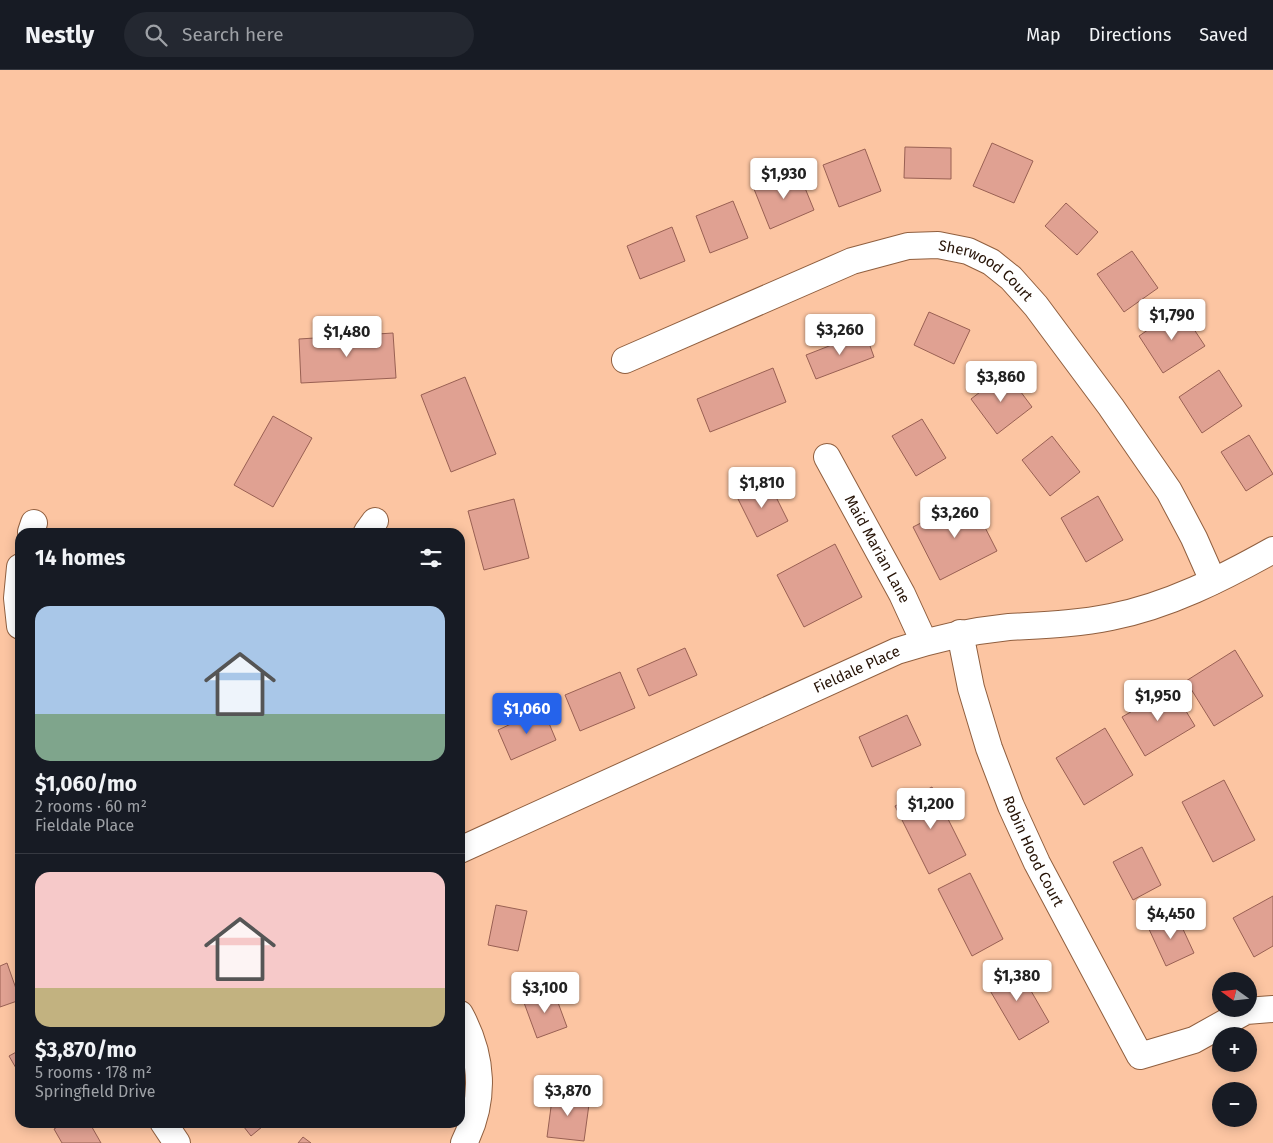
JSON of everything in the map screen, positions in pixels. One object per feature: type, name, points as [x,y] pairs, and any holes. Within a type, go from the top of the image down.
[{"type":"street","name":"Sherwood Court","points":[[625,360],[852,261],[908,246],[938,245],[968,251],[991,262],[1011,278],[1036,306],[1106,400],[1169,491],[1194,538],[1212,581]]},
{"type":"street","name":"Maid Marian Lane","points":[[828,457],[902,594],[924,642]]},
{"type":"street","name":"Fieldale Place","points":[[465,848],[897,650],[960,633],[1065,625],[1112,617],[1158,604],[1212,581],[1273,550]]},
{"type":"street","name":"Robin Hood Court","points":[[960,633],[973,697],[988,748],[1011,806],[1037,863],[1140,1056],[1194,1040],[1246,1011],[1273,1010]]},
{"type":"street","points":[[464,1143],[478,1109],[480,1087],[475,1050],[465,1026]]},
{"type":"street","points":[[167,1128],[177,1143]]},
{"type":"building","points":[[992,143],[1033,161],[1014,203],[973,186]]},
{"type":"building","points":[[905,147],[951,148],[951,179],[904,178]]},
{"type":"building","points":[[865,149],[881,191],[839,207],[823,165]]},
{"type":"building","points":[[798,171],[814,210],[770,229],[754,189]]},
{"type":"building","points":[[733,201],[748,238],[710,253],[696,216]]},
{"type":"building","points":[[1066,203],[1098,232],[1077,255],[1045,226]]},
{"type":"building","points":[[672,227],[685,261],[640,279],[627,246]]},
{"type":"building","points":[[1132,251],[1158,288],[1124,312],[1097,274]]},
{"type":"building","points":[[1180,308],[1205,346],[1163,373],[1139,336]]},
{"type":"building","points":[[929,312],[970,330],[954,364],[914,345]]},
{"type":"building","points":[[865,332],[874,357],[816,379],[806,355]]},
{"type":"building","points":[[393,333],[396,378],[301,383],[299,339]]},
{"type":"building","points":[[773,368],[786,402],[710,432],[697,399]]},
{"type":"building","points":[[1219,370],[1242,406],[1202,433],[1179,397]]},
{"type":"building","points":[[1006,372],[1032,407],[997,434],[971,399]]},
{"type":"building","points":[[465,377],[496,454],[451,472],[421,395]]},
{"type":"building","points":[[273,416],[312,438],[273,507],[234,485]]},
{"type":"building","points":[[922,419],[946,458],[916,476],[892,436]]},
{"type":"building","points":[[1249,435],[1273,474],[1246,491],[1221,452]]},
{"type":"building","points":[[1052,436],[1080,472],[1050,496],[1022,460]]},
{"type":"building","points":[[768,481],[788,521],[757,537],[737,497]]},
{"type":"building","points":[[1098,496],[1123,540],[1086,562],[1061,518]]},
{"type":"building","points":[[970,498],[997,551],[940,580],[913,527]]},
{"type":"building","points":[[514,499],[529,558],[484,570],[468,511]]},
{"type":"building","points":[[835,544],[862,597],[804,627],[777,575]]},
{"type":"building","points":[[685,648],[697,675],[649,696],[637,669]]},
{"type":"building","points":[[1235,650],[1263,696],[1214,726],[1186,681]]},
{"type":"building","points":[[620,672],[635,708],[580,731],[565,695]]},
{"type":"building","points":[[1172,688],[1195,726],[1145,756],[1122,717]]},
{"type":"building","points":[[543,709],[556,740],[511,760],[498,730]]},
{"type":"building","points":[[907,715],[921,745],[872,767],[859,737]]},
{"type":"building","points":[[1105,728],[1133,775],[1084,805],[1056,758]]},
{"type":"building","points":[[1224,780],[1255,840],[1213,862],[1182,802]]},
{"type":"building","points":[[932,787],[966,855],[929,874],[895,806]]},
{"type":"building","points":[[1142,847],[1161,885],[1133,900],[1113,862]]},
{"type":"building","points":[[970,873],[1003,939],[972,956],[938,889]]},
{"type":"building","points":[[1273,896],[1273,946],[1254,957],[1233,918]]},
{"type":"building","points":[[496,905],[527,911],[518,951],[488,945]]},
{"type":"building","points":[[1176,914],[1194,953],[1166,966],[1148,927]]},
{"type":"building","points":[[7,963],[15,986],[15,1002],[0,1007],[0,966]]},
{"type":"building","points":[[1016,965],[1049,1022],[1019,1040],[985,982]]},
{"type":"building","points":[[553,989],[567,1027],[537,1038],[523,1000]]},
{"type":"building","points":[[15,1053],[15,1066],[9,1056]]},
{"type":"building","points":[[553,1092],[590,1097],[584,1141],[547,1137]]},
{"type":"building","points":[[92,1128],[101,1143],[62,1143],[54,1129]]},
{"type":"building","points":[[245,1128],[261,1128],[251,1136]]},
{"type":"building","points":[[303,1137],[311,1143],[298,1143]]}]
